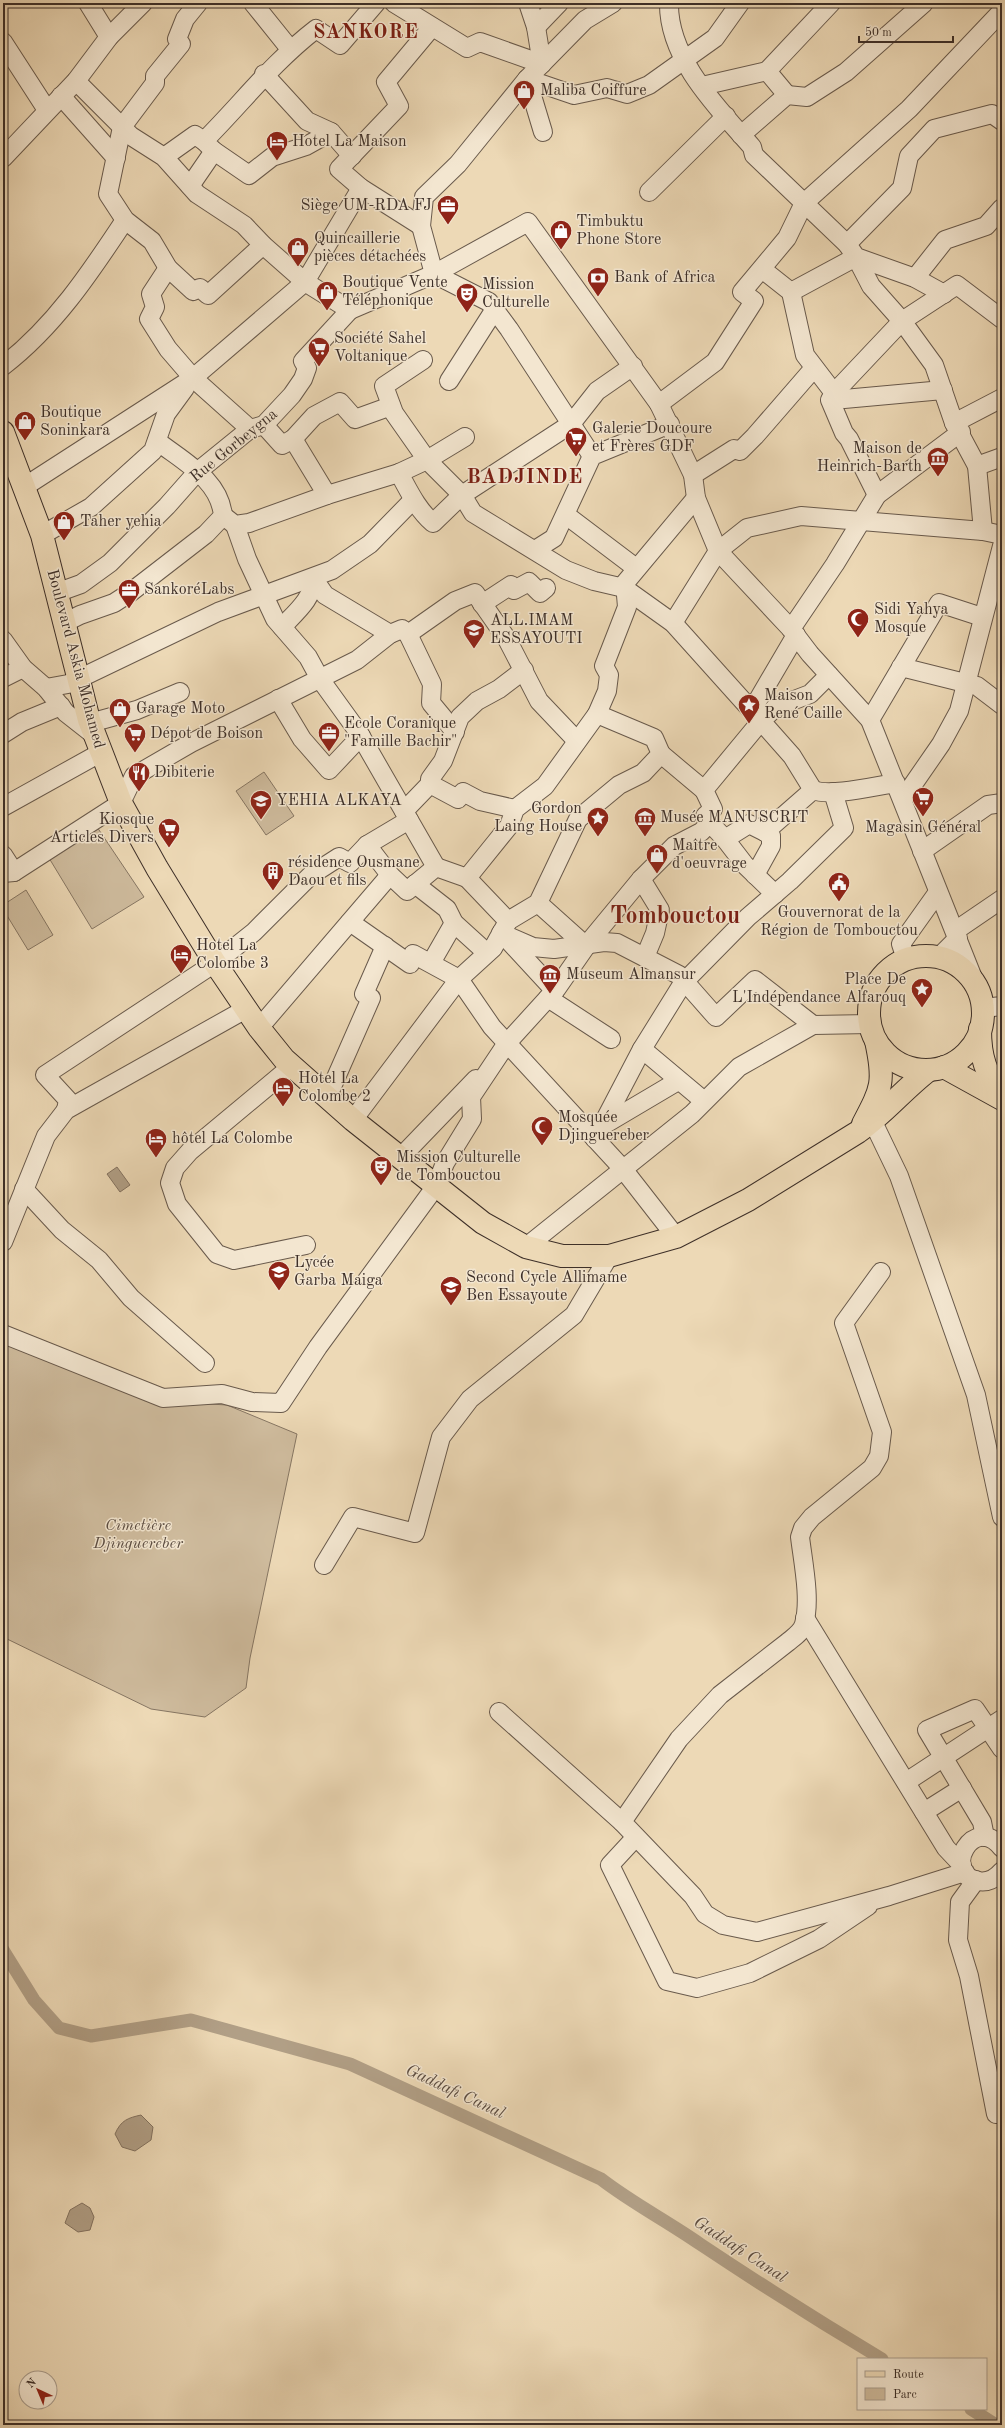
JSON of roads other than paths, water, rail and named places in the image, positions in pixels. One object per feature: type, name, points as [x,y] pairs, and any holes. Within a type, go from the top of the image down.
[{"type":"main road","name":"Boulevard Askia Mohamed","points":[[3,432],[42,535],[78,678],[95,737],[121,802],[157,868],[215,963],[246,1009],[259,1028],[292,1066],[353,1120],[483,1223],[526,1247],[562,1256],[610,1256],[676,1236],[748,1200],[865,1127],[908,1087],[937,1068]]},
{"type":"main road","points":[[865,1127],[878,1094],[882,1069],[872,1032],[869,1008],[872,992],[880,978],[906,959],[922,956],[939,957],[959,967],[968,974],[986,1008],[980,1054],[991,1079],[1002,1098]]},
{"type":"main road","points":[[872,1032],[885,1054],[898,1063],[913,1069],[937,1068],[964,1054],[972,1045],[986,1008]]},
{"type":"main road","points":[[937,1068],[1002,1098]]},
{"type":"street","points":[[88,3],[109,36]]},
{"type":"street","points":[[3,158],[76,81],[109,36],[143,3]]},
{"type":"street","points":[[198,3],[185,19],[177,38],[181,44],[155,76],[155,83],[122,127],[108,194],[125,220],[152,241],[168,268],[193,291],[200,288],[208,294],[263,245]]},
{"type":"street","points":[[253,3],[290,49]]},
{"type":"street","points":[[190,186],[209,146],[234,110],[264,74],[290,49],[316,29],[340,44],[376,3]]},
{"type":"street","points":[[394,3],[432,28],[468,48],[480,42],[542,64]]},
{"type":"street","points":[[528,3],[536,27],[542,64]]},
{"type":"street","points":[[536,27],[559,3]]},
{"type":"street","points":[[592,456],[489,302],[434,274],[421,226],[424,198],[458,164],[527,79],[585,20],[613,3]]},
{"type":"street","points":[[669,3],[669,20],[685,61],[702,86],[752,148],[754,155],[851,251],[871,286],[902,321],[934,365],[957,427],[977,466],[983,531]]},
{"type":"street","points":[[527,79],[574,95],[607,88],[627,94],[650,85],[685,61],[714,38],[740,3]]},
{"type":"street","points":[[702,86],[767,72],[831,3]]},
{"type":"street","points":[[767,72],[787,95],[808,97],[846,72],[924,3]]},
{"type":"street","points":[[659,404],[715,362],[754,301],[742,292],[762,270],[787,238],[804,203],[909,109],[1002,11]]},
{"type":"street","points":[[421,226],[361,188],[339,169],[399,106],[386,82],[432,28]]},
{"type":"street","points":[[3,42],[47,110]]},
{"type":"street","points":[[264,74],[307,121],[331,132],[352,156]]},
{"type":"street","points":[[527,79],[543,132]]},
{"type":"street","points":[[76,81],[131,136],[164,158],[197,194],[244,225],[263,245],[305,282],[350,310],[434,274],[528,222],[659,404],[670,424],[693,475],[696,498],[718,551],[793,632],[829,675],[870,720],[900,791],[938,892],[957,934],[986,1008]]},
{"type":"street","points":[[741,135],[787,95]]},
{"type":"street","points":[[61,96],[116,158]]},
{"type":"street","points":[[791,292],[851,251],[902,188],[909,156],[934,129],[999,113]]},
{"type":"street","points":[[649,192],[726,116]]},
{"type":"street","points":[[164,158],[195,135],[249,176],[272,157],[306,146],[331,132]]},
{"type":"street","points":[[24,487],[193,378],[305,282],[361,188]]},
{"type":"street","points":[[916,278],[945,240],[986,226],[1002,208]]},
{"type":"street","points":[[3,366],[18,354],[74,295],[125,220]]},
{"type":"street","points":[[851,251],[916,278],[944,294]]},
{"type":"street","points":[[168,268],[151,294],[155,307],[149,319],[168,349],[193,378],[282,445],[293,439],[314,416],[340,402],[355,419],[391,406]]},
{"type":"street","points":[[762,270],[791,292],[805,355],[834,393],[844,399],[943,390]]},
{"type":"street","points":[[877,495],[849,439],[844,433],[830,400],[834,393],[902,321],[957,285],[1000,313]]},
{"type":"street","name":"Rue Gorbeygna","points":[[56,593],[81,584],[110,563],[168,506],[198,472],[257,427],[292,395],[303,379],[307,368],[303,361],[350,310]]},
{"type":"street","points":[[449,381],[495,310]]},
{"type":"street","points":[[423,360],[384,386],[391,406],[427,460],[462,495],[473,513],[566,570],[594,581],[624,588],[673,623],[792,756],[813,790],[819,792],[900,791],[941,744],[955,718],[1002,546]]},
{"type":"street","points":[[399,473],[413,500],[424,515],[433,523],[462,495],[571,424],[597,391],[633,366]]},
{"type":"street","points":[[693,475],[734,449],[740,450],[755,436],[814,368]]},
{"type":"street","points":[[42,535],[91,507],[153,452],[166,414],[193,378]]},
{"type":"street","points":[[292,395],[314,416]]},
{"type":"street","points":[[758,717],[755,705],[793,632],[877,495],[957,427],[1002,398]]},
{"type":"street","points":[[535,550],[554,538],[566,515],[592,456],[670,424]]},
{"type":"street","points":[[64,623],[80,614],[114,603],[131,592],[206,534],[229,521],[249,523],[327,495],[399,473],[427,460],[465,437]]},
{"type":"street","points":[[293,439],[327,495]]},
{"type":"street","points":[[157,441],[198,472],[218,493],[263,596],[282,627],[308,657],[320,679],[361,736],[436,867],[467,878],[505,927],[551,995],[611,1039]]},
{"type":"street","points":[[977,466],[1002,457]]},
{"type":"street","points":[[467,878],[509,826],[515,809],[545,786],[597,714],[606,691],[609,675],[604,666],[627,606],[624,588],[636,568],[696,498]]},
{"type":"street","points":[[46,688],[68,684],[218,612],[332,570],[370,544],[413,500]]},
{"type":"street","points":[[566,515],[636,568]]},
{"type":"street","points":[[673,623],[718,551],[748,528],[801,516],[983,531],[1002,535]]},
{"type":"street","points":[[282,627],[308,597],[314,586],[313,578]]},
{"type":"street","points":[[313,578],[325,595],[390,634]]},
{"type":"street","points":[[482,604],[511,585],[514,590],[530,582],[540,593],[546,588]]},
{"type":"street","points":[[408,634],[455,601],[475,593],[507,639],[539,701],[577,741]]},
{"type":"street","points":[[870,720],[939,603],[982,617]]},
{"type":"street","points":[[3,855],[8,872],[121,802],[134,776],[191,743],[357,660],[390,634],[402,629],[408,634],[432,684],[431,703],[455,732]]},
{"type":"street","points":[[3,640],[23,668],[46,688],[61,706],[95,737]]},
{"type":"street","points":[[901,667],[977,686],[1002,705]]},
{"type":"street","points":[[3,678],[23,668]]},
{"type":"street","points":[[66,1110],[68,1100],[45,1074],[215,963],[254,932],[311,875],[340,857],[350,863],[367,845],[406,815],[430,784],[430,779],[443,761],[460,717],[477,701],[499,689],[524,670]]},
{"type":"street","points":[[704,790],[758,717],[776,707],[810,694],[829,675]]},
{"type":"street","points":[[3,807],[95,737],[137,710],[180,692]]},
{"type":"street","points":[[278,699],[302,740],[329,770],[361,736]]},
{"type":"street","points":[[3,734],[22,722],[61,706]]},
{"type":"street","points":[[597,714],[654,738],[661,754],[704,790],[713,809],[705,816],[710,823],[755,875],[775,894]]},
{"type":"street","points":[[353,1120],[459,979],[493,948],[505,927],[538,903],[578,819],[619,785],[643,773],[661,754]]},
{"type":"street","points":[[430,784],[458,799],[463,792],[480,801],[515,809]]},
{"type":"street","points":[[765,832],[813,790]]},
{"type":"street","points":[[598,1132],[642,1049],[685,981],[748,917],[775,894],[844,828],[833,792]]},
{"type":"street","points":[[922,851],[988,805],[1002,803]]},
{"type":"street","points":[[400,1158],[504,1048],[551,995],[586,946],[641,879],[674,846],[701,832],[710,823]]},
{"type":"street","points":[[725,839],[749,824],[771,836],[771,846],[755,875]]},
{"type":"street","points":[[367,845],[390,875],[407,891],[436,867]]},
{"type":"street","points":[[259,1028],[390,875]]},
{"type":"street","points":[[641,879],[660,910],[655,933],[645,957]]},
{"type":"street","points":[[415,884],[447,909],[454,924],[487,953]]},
{"type":"street","points":[[906,959],[902,944],[938,892]]},
{"type":"street","points":[[939,957],[957,934],[1002,899]]},
{"type":"street","points":[[538,903],[586,946]]},
{"type":"street","points":[[350,922],[410,964],[413,954],[459,979],[492,1027],[504,1048],[598,1132],[623,1169],[676,1236]]},
{"type":"street","points":[[431,963],[454,924]]},
{"type":"street","points":[[505,927],[533,948],[554,949],[586,946],[604,942],[617,943],[668,968],[685,981],[716,1017],[755,980],[813,1026],[872,1032]]},
{"type":"street","points":[[327,1098],[371,998],[364,994],[385,946]]},
{"type":"street","points":[[3,1242],[46,1136],[66,1110],[246,1009]]},
{"type":"street","points":[[526,1247],[692,1114],[739,1067],[813,1026]]},
{"type":"street","points":[[3,1334],[163,1398],[222,1394],[252,1402],[281,1403],[318,1347],[436,1186],[445,1163],[472,1119],[471,1097],[504,1048]]},
{"type":"street","points":[[642,1049],[678,1081],[704,1101]]},
{"type":"street","points":[[292,1066],[190,1150],[175,1168],[170,1183],[177,1204],[217,1254],[234,1260],[306,1245]]},
{"type":"street","points":[[598,1132],[678,1081]]},
{"type":"street","points":[[865,1127],[899,1176],[976,1395],[1002,1517]]},
{"type":"street","points":[[24,1189],[62,1230],[99,1260],[131,1298],[205,1363]]},
{"type":"street","points":[[324,1564],[353,1517],[415,1533],[441,1437],[470,1399],[574,1315],[610,1256]]},
{"type":"street","points":[[622,1822],[679,1739],[720,1694],[799,1634],[805,1618],[806,1605],[800,1537],[803,1528],[812,1517],[872,1468],[879,1456],[882,1432],[844,1323],[881,1272]]},
{"type":"street","points":[[805,1618],[946,1848],[967,1872],[983,1882],[1001,1877]]},
{"type":"street","points":[[985,1837],[982,1822],[927,1730],[975,1709],[995,1724],[1002,1749]]},
{"type":"street","points":[[499,1712],[622,1822],[635,1838],[693,1896],[705,1914],[722,1925],[757,1932],[967,1872]]},
{"type":"street","points":[[906,1782],[995,1724]]},
{"type":"street","points":[[924,1812],[962,1788]]},
{"type":"street","points":[[996,2114],[969,1976],[958,1940],[960,1902],[967,1872],[962,1851],[966,1845],[978,1838],[985,1837],[992,1839],[1002,1848]]},
{"type":"street","points":[[635,1838],[610,1865],[667,1981],[697,1988],[750,1973],[819,1939],[880,1898]]},
{"type":"waterway","name":"Gaddafi Canal","points":[[3,1950],[34,2000],[59,2028],[91,2036],[191,2020],[350,2064],[601,2179],[768,2288],[880,2358]]},
{"type":"waterway","name":"Gaddafi Canal","points":[[973,2410],[996,2425]]},
{"type":"place","name":"Maliba Coiffure","points":[[524,110]]},
{"type":"place","name":"Hotel La Maison","points":[[277,162]]},
{"type":"place","name":"Siège UM-RDA FJ","points":[[448,226]]},
{"type":"place","name":"Timbuktu Phone Store","points":[[561,250]]},
{"type":"place","name":"Quincaillerie pièces détachées","points":[[298,268]]},
{"type":"place","name":"Bank of Africa","points":[[598,298]]},
{"type":"place","name":"Boutique Vente Téléphonique","points":[[327,312]]},
{"type":"place","name":"Mission Culturelle","points":[[467,314]]},
{"type":"place","name":"Société Sahel Voltanique","points":[[319,368]]},
{"type":"place","name":"Boutique Soninkara","points":[[25,442]]},
{"type":"place","name":"Galerie Doucoure et Frères GDF","points":[[576,458]]},
{"type":"place","name":"Maison de Heinrich-Barth","points":[[938,478]]},
{"type":"place","name":"Taher yehia","points":[[64,542]]},
{"type":"place","name":"SankoréLabs","points":[[129,610]]},
{"type":"place","name":"Sidi Yahya Mosque","points":[[858,638]]},
{"type":"place","name":"ALL.IMAM ESSAYOUTI","points":[[474,650]]},
{"type":"place","name":"Maison René Caille","points":[[749,724]]},
{"type":"place","name":"Garage Moto","points":[[120,728]]},
{"type":"place","name":"Ecole Coranique \"Famille Bachir\"","points":[[329,752]]},
{"type":"place","name":"Dépot de Boison","points":[[135,754]]},
{"type":"place","name":"Dibiterie","points":[[139,792]]},
{"type":"place","name":"Magasin Général","points":[[923,818]]},
{"type":"place","name":"YEHIA ALKAYA","points":[[261,820]]},
{"type":"place","name":"Gordon Laing House","points":[[598,838]]},
{"type":"place","name":"Musée MANUSCRIT","points":[[645,838]]},
{"type":"place","name":"Kiosque Articles Divers","points":[[169,848]]},
{"type":"place","name":"Maître d'oeuvrage","points":[[657,874]]},
{"type":"place","name":"résidence Ousmane Daou et fils","points":[[273,892]]},
{"type":"place","name":"Gouvernorat de la Région de Tombouctou","points":[[839,902]]},
{"type":"place","name":"Hotel La Colombe 3","points":[[181,974]]},
{"type":"place","name":"Museum Almansur","points":[[550,994]]},
{"type":"place","name":"Place De L'Indépendance Alfarouq","points":[[922,1008]]},
{"type":"place","name":"Hotel La Colombe 2","points":[[283,1108]]},
{"type":"place","name":"Mosquée Djinguereber","points":[[542,1146]]},
{"type":"place","name":"hôtel La Colombe","points":[[156,1158]]},
{"type":"place","name":"Mission Culturelle de Tombouctou","points":[[381,1186]]},
{"type":"place","name":"Lycée Garba Maiga","points":[[279,1292]]},
{"type":"place","name":"Second Cycle Allimame Ben Essayoute","points":[[451,1306]]},
{"type":"district","name":"SANKORE","points":[[366,33]]},
{"type":"district","name":"BADJINDE","points":[[525,478]]},
{"type":"district","name":"Tombouctou","points":[[675,917]]},
{"type":"park label","name":"Cimetière Djinguereber","points":[[138,1535]]}]
